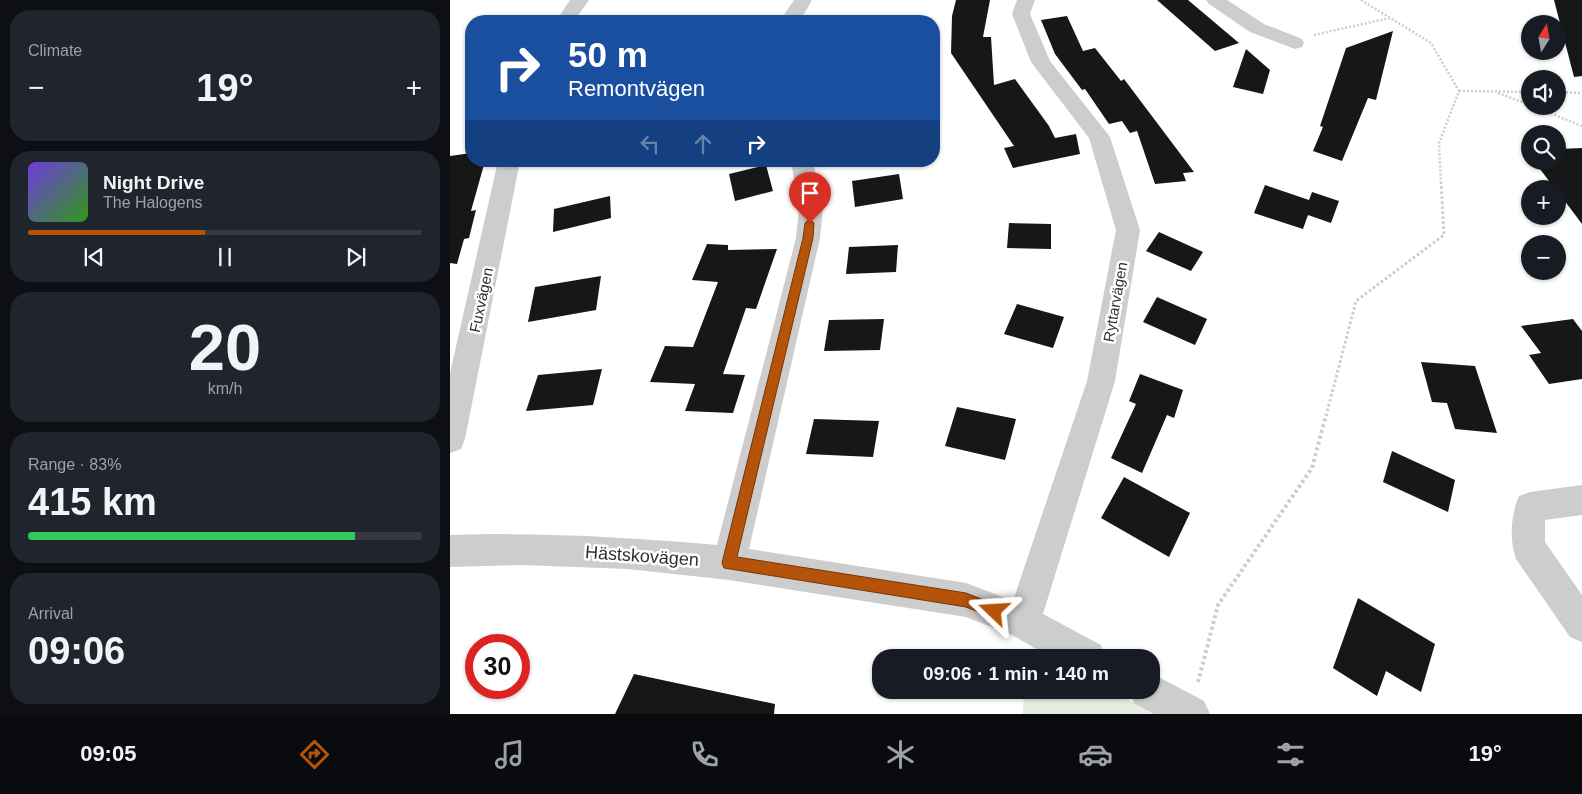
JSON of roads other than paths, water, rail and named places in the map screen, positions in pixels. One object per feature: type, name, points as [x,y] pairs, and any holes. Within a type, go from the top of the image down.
[{"type":"street","points":[[568,15],[580,0]]},
{"type":"street","points":[[795,15],[803,0]]},
{"type":"street","name":"Ryttarvägen","points":[[1023,622],[1101,381],[1128,230],[1099,136],[1040,62],[1021,14],[1026,0]]},
{"type":"street","points":[[1215,0],[1257,28],[1295,43]]},
{"type":"street","name":"Fuxvägen","points":[[450,439],[509,167]]},
{"type":"street","points":[[729,563],[808,238],[811,208],[803,167]]},
{"type":"street","points":[[1582,500],[1530,507],[1528,547],[1582,625]]},
{"type":"street","name":"Hästskovägen","points":[[450,551],[522,549],[628,552],[729,563],[966,600],[1023,622],[1072,649]]},
{"type":"street","points":[[1160,697],[1190,714]]}]
